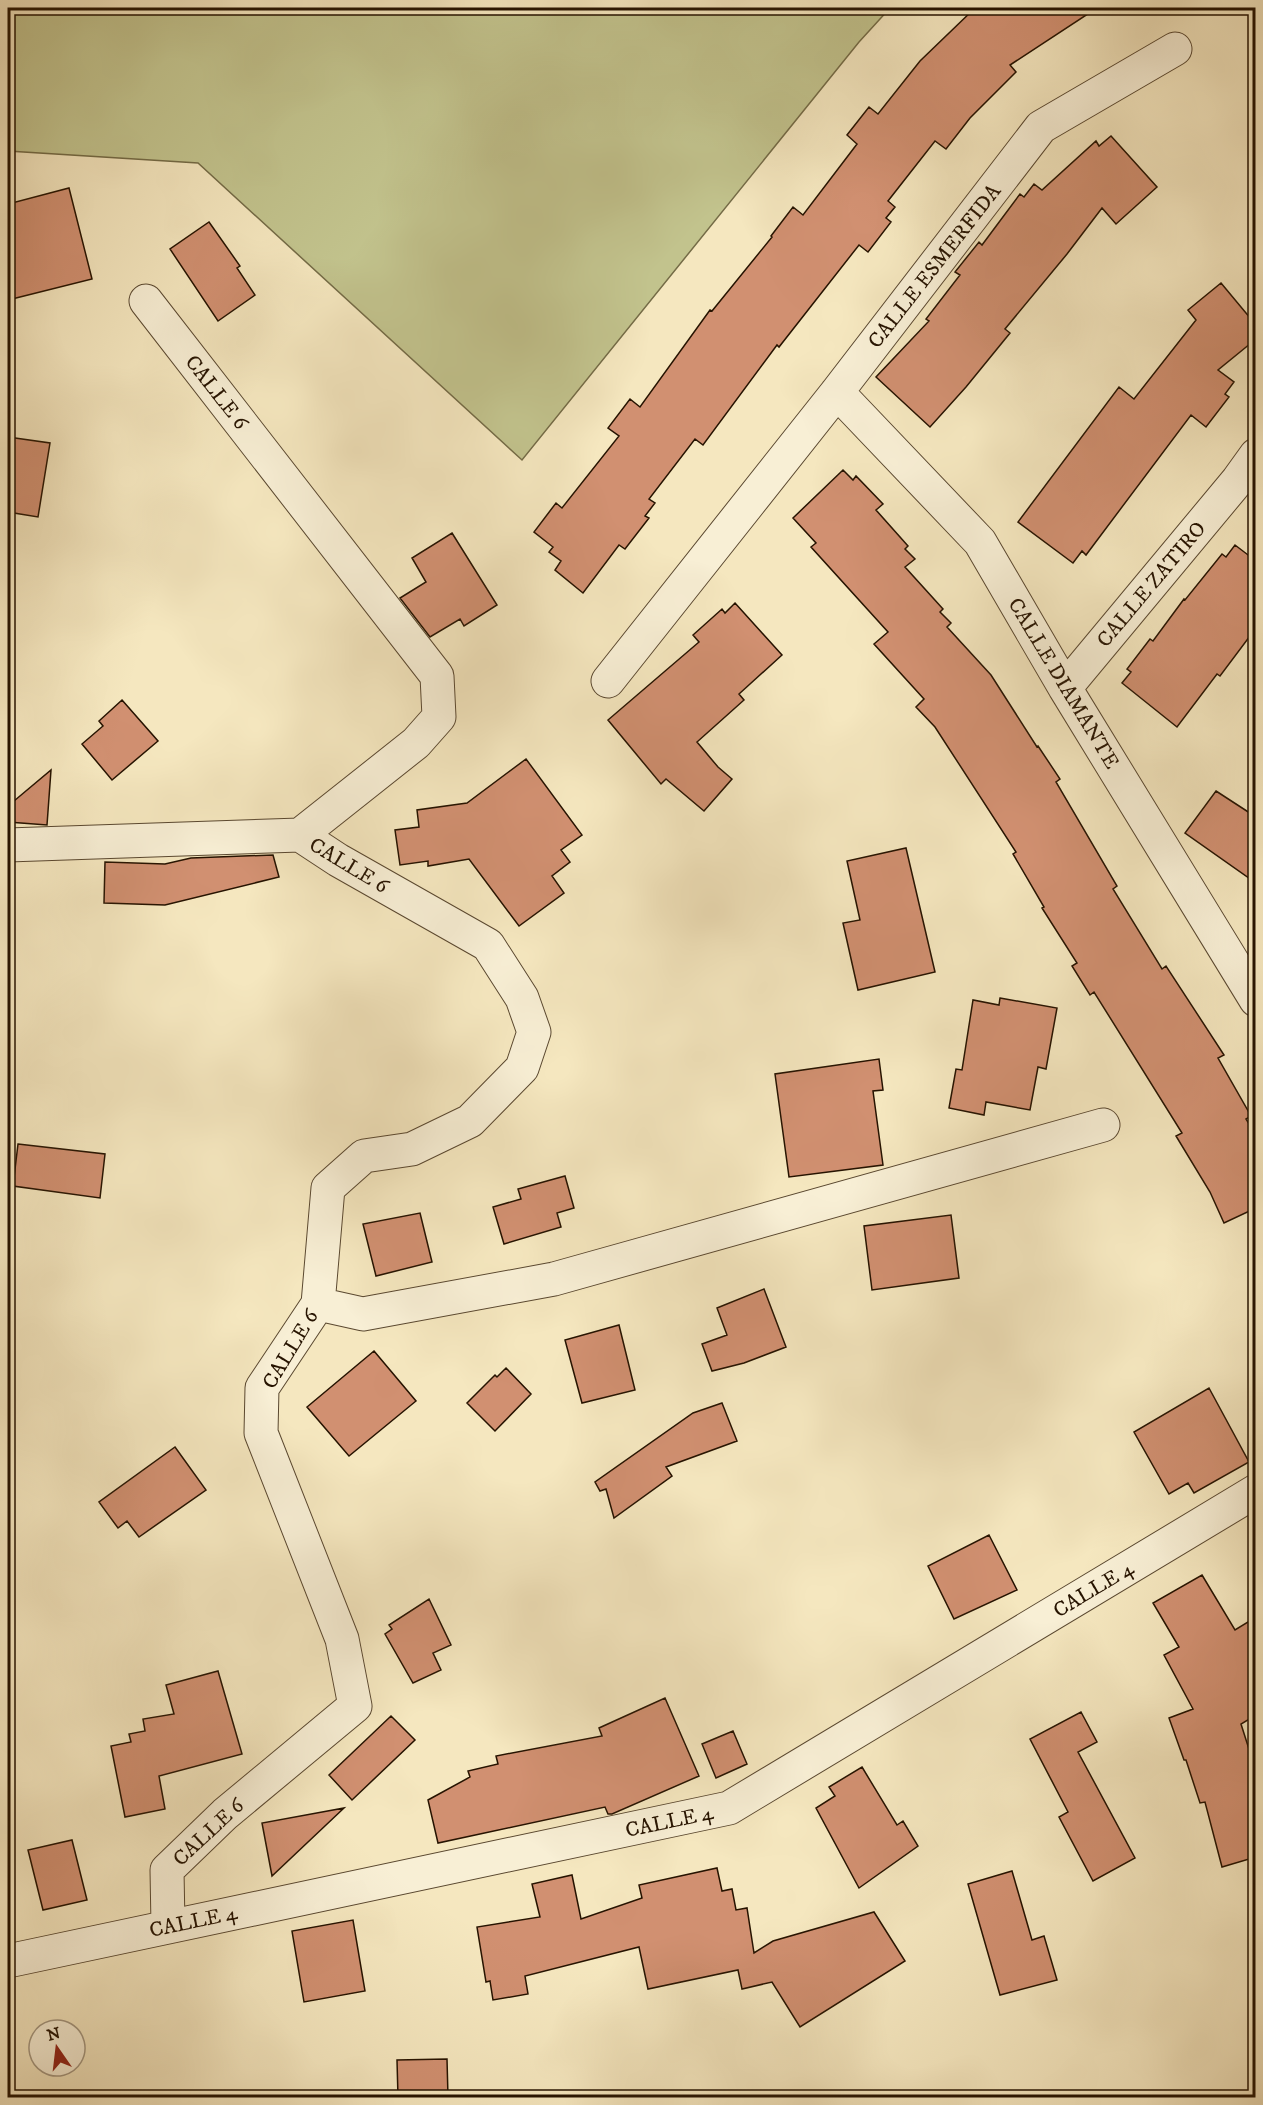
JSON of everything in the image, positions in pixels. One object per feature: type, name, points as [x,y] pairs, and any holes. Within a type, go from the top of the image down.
[{"type":"street","name":"CALLE ESMERFIDA","points":[[608,681],[837,392],[1041,127],[1175,49]]},
{"type":"street","name":"CALLE 6","points":[[146,301],[437,676],[439,717],[416,743],[300,835]]},
{"type":"street","name":"CALLE DIAMANTE","points":[[837,392],[980,542],[1065,687],[1256,1000]]},
{"type":"street","name":"CALLE ZATIRO","points":[[1065,687],[1246,467]]},
{"type":"street","name":"CALLE 6","points":[[8,845],[300,835],[338,860],[488,945],[522,998],[534,1032],[522,1068],[470,1121],[412,1149],[364,1156],[328,1188],[318,1304],[262,1388],[261,1433],[342,1639],[355,1706],[225,1814],[167,1870],[168,1926]]},
{"type":"street","points":[[318,1304],[363,1314],[554,1279],[1103,1125]]},
{"type":"street","name":"CALLE 4","points":[[8,1960],[729,1808],[1256,1491]]},
{"type":"green space","points":[[8,8],[890,8],[859,42],[522,460],[198,163],[8,151]]},
{"type":"building","points":[[975,8],[1097,8],[1010,65],[1016,72],[970,118],[946,149],[935,141],[888,201],[895,207],[886,218],[891,222],[868,252],[859,245],[779,347],[777,345],[703,445],[695,439],[649,499],[655,503],[645,516],[649,518],[625,549],[619,545],[583,593],[555,570],[561,561],[549,552],[553,547],[534,532],[556,503],[562,508],[619,436],[608,428],[630,399],[640,407],[710,310],[712,311],[772,237],[793,207],[803,215],[857,144],[847,135],[869,107],[878,114],[920,61]]},
{"type":"building","points":[[1111,136],[1157,187],[1116,224],[1102,208],[1005,329],[1010,333],[930,427],[876,377],[929,321],[926,319],[960,275],[955,272],[979,242],[982,245],[1020,194],[1024,197],[1034,184],[1042,190],[1096,141],[1099,146]]},
{"type":"building","points":[[69,188],[92,279],[8,300],[8,204]]},
{"type":"building","points":[[209,222],[240,266],[237,268],[255,295],[218,321],[170,249]]},
{"type":"building","points":[[1221,283],[1256,325],[1256,339],[1218,370],[1234,382],[1225,394],[1229,397],[1206,427],[1191,415],[1086,555],[1082,551],[1073,563],[1018,522],[1119,387],[1134,399],[1196,320],[1188,310]]},
{"type":"building","points":[[8,437],[50,443],[38,517],[8,512]]},
{"type":"building","points":[[843,470],[853,480],[856,476],[883,504],[876,510],[908,546],[905,549],[915,559],[905,567],[943,609],[940,612],[951,623],[947,627],[991,675],[1060,779],[1056,782],[1117,886],[1113,889],[1162,969],[1166,966],[1224,1055],[1218,1058],[1251,1116],[1246,1119],[1256,1135],[1256,1208],[1224,1223],[1210,1192],[1176,1136],[1182,1133],[1094,992],[1090,995],[1072,966],[1077,963],[1042,908],[1044,907],[1013,854],[1016,852],[935,727],[916,707],[924,699],[874,644],[888,632],[811,547],[816,543],[793,518]]},
{"type":"building","points":[[452,533],[497,605],[464,626],[460,619],[430,637],[400,598],[426,582],[412,558]]},
{"type":"building","points":[[1235,545],[1256,561],[1256,628],[1220,676],[1217,674],[1177,727],[1122,683],[1131,672],[1127,669],[1150,639],[1153,641],[1184,599],[1222,554],[1226,557]]},
{"type":"building","points":[[735,603],[782,655],[739,694],[744,700],[697,742],[718,767],[732,779],[704,811],[666,779],[661,784],[608,720],[699,642],[693,635],[722,609],[725,613]]},
{"type":"building","points":[[122,700],[158,741],[112,780],[82,744],[103,726],[99,721]]},
{"type":"building","points":[[526,759],[582,835],[561,850],[570,862],[552,876],[564,893],[519,926],[469,859],[428,866],[428,861],[400,865],[395,830],[419,827],[417,810],[467,803]]},
{"type":"building","points":[[51,770],[47,825],[8,822],[8,806]]},
{"type":"building","points":[[1216,791],[1256,817],[1256,883],[1185,833]]},
{"type":"building","points":[[906,848],[935,972],[858,990],[843,923],[860,920],[847,861]]},
{"type":"building","points":[[273,855],[279,877],[165,905],[104,903],[105,862],[165,864],[191,858]]},
{"type":"building","points":[[1000,998],[1057,1008],[1046,1069],[1038,1067],[1030,1110],[986,1102],[984,1115],[949,1108],[956,1069],[962,1070],[973,1000],[999,1005]]},
{"type":"building","points":[[879,1059],[883,1090],[873,1091],[883,1165],[789,1177],[775,1074]]},
{"type":"building","points":[[18,1144],[105,1154],[100,1198],[13,1186]]},
{"type":"building","points":[[565,1176],[574,1208],[557,1213],[561,1227],[504,1244],[493,1207],[521,1199],[518,1189]]},
{"type":"building","points":[[420,1213],[432,1262],[376,1276],[363,1224]]},
{"type":"building","points":[[951,1215],[959,1278],[872,1290],[864,1226]]},
{"type":"building","points":[[764,1289],[786,1347],[744,1363],[712,1371],[702,1344],[727,1335],[717,1308]]},
{"type":"building","points":[[619,1325],[635,1390],[582,1403],[565,1340]]},
{"type":"building","points":[[374,1351],[416,1401],[349,1456],[307,1407]]},
{"type":"building","points":[[506,1368],[531,1394],[495,1431],[467,1403],[495,1375],[497,1377]]},
{"type":"building","points":[[1209,1388],[1249,1462],[1194,1493],[1188,1483],[1169,1494],[1134,1432]]},
{"type":"building","points":[[722,1403],[737,1441],[666,1467],[672,1476],[614,1518],[606,1489],[600,1491],[595,1482],[693,1413]]},
{"type":"building","points":[[175,1447],[206,1490],[139,1537],[127,1521],[118,1528],[99,1502]]},
{"type":"building","points":[[989,1535],[1017,1590],[954,1619],[928,1566]]},
{"type":"building","points":[[1202,1575],[1235,1630],[1256,1617],[1256,1715],[1241,1724],[1256,1771],[1256,1857],[1222,1867],[1205,1802],[1200,1803],[1169,1718],[1193,1709],[1164,1655],[1179,1647],[1153,1603]]},
{"type":"building","points":[[429,1599],[451,1645],[433,1653],[441,1670],[413,1683],[385,1634],[392,1629],[389,1625]]},
{"type":"building","points":[[218,1671],[242,1754],[159,1776],[165,1809],[125,1817],[111,1746],[131,1742],[129,1734],[145,1731],[143,1719],[174,1714],[166,1685]]},
{"type":"building","points":[[665,1698],[699,1776],[612,1814],[608,1814],[605,1807],[438,1843],[428,1800],[470,1777],[468,1771],[498,1764],[496,1756],[602,1736],[599,1728]]},
{"type":"building","points":[[1081,1712],[1097,1742],[1078,1752],[1135,1858],[1093,1881],[1059,1817],[1068,1812],[1030,1739]]},
{"type":"building","points":[[391,1716],[415,1740],[352,1800],[329,1775]]},
{"type":"building","points":[[733,1731],[747,1764],[716,1778],[702,1744]]},
{"type":"building","points":[[862,1767],[897,1825],[903,1821],[918,1846],[859,1888],[816,1808],[835,1796],[829,1787]]},
{"type":"building","points":[[344,1808],[272,1876],[262,1823]]},
{"type":"building","points":[[72,1840],[87,1900],[43,1910],[28,1850]]},
{"type":"building","points":[[717,1868],[722,1891],[732,1889],[736,1910],[747,1908],[754,1953],[773,1941],[874,1912],[905,1961],[800,2027],[772,1982],[742,1989],[738,1970],[648,1989],[639,1947],[525,1976],[528,1994],[493,2000],[490,1981],[486,1982],[477,1927],[540,1917],[532,1884],[572,1875],[581,1919],[642,1898],[639,1885]]},
{"type":"building","points":[[1012,1871],[1032,1940],[1044,1936],[1057,1980],[1000,1995],[968,1884]]},
{"type":"building","points":[[353,1920],[365,1991],[304,2002],[292,1931]]},
{"type":"building","points":[[447,2059],[448,2097],[398,2097],[397,2060]]}]
